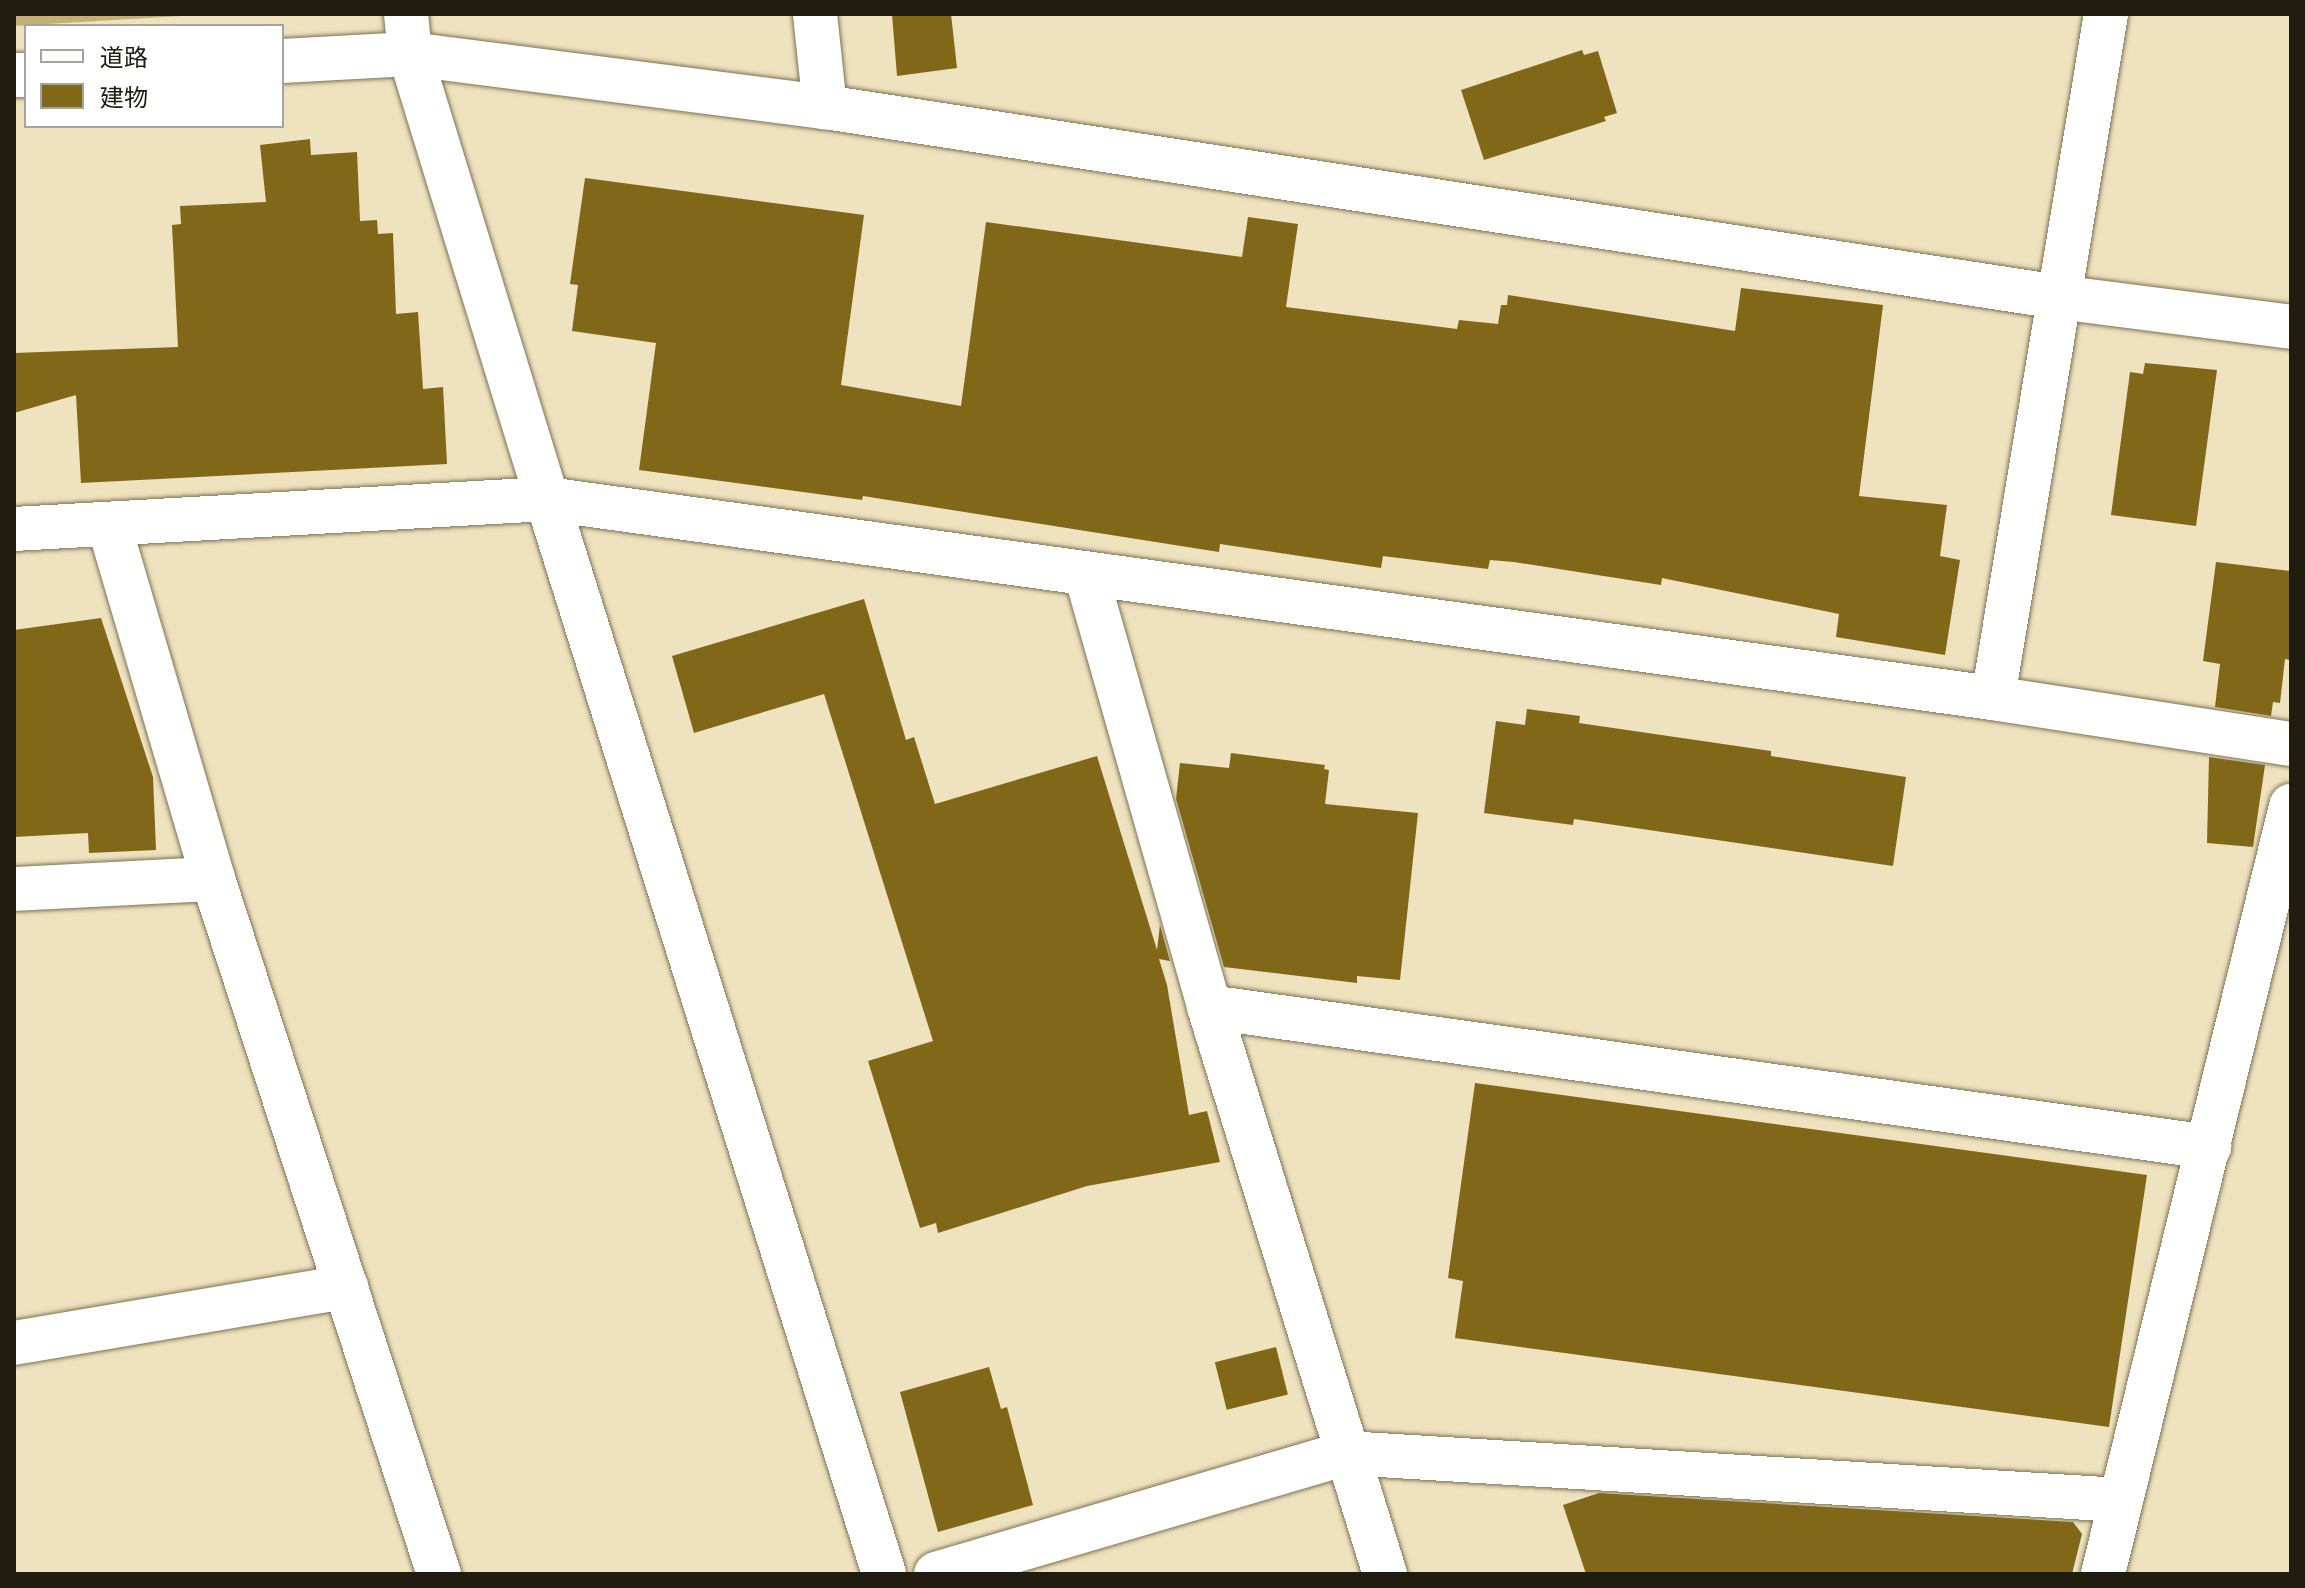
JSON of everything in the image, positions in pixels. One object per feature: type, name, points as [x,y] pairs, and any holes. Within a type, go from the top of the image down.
[{"type":"street","points":[[815,14],[825,107]]},
{"type":"street","points":[[1993,698],[2106,14]]},
{"type":"street","points":[[408,34],[547,499],[884,1574]]},
{"type":"street","points":[[284,61],[408,34],[825,107],[2058,297],[2291,327]]},
{"type":"street","points":[[14,529],[547,499],[1993,698],[2291,744]]},
{"type":"street","points":[[109,525],[213,879],[439,1574]]},
{"type":"street","points":[[1086,574],[1209,1007],[1385,1574]]},
{"type":"street","points":[[2103,1574],[2291,806]]},
{"type":"street","points":[[14,889],[213,879]]},
{"type":"street","points":[[1209,1007],[2209,1147]]},
{"type":"street","points":[[14,1343],[346,1287]]},
{"type":"street","points":[[936,1574],[1346,1453],[2121,1500]]},
{"type":"shaded area","points":[[14,14],[214,14],[24,24],[14,26]]},
{"type":"building","points":[[892,14],[951,14],[957,68],[897,76]]},
{"type":"building","points":[[1582,50],[1584,55],[1598,51],[1617,113],[1604,117],[1606,121],[1484,160],[1461,90]]},
{"type":"building","points":[[310,139],[311,155],[357,152],[360,221],[377,220],[378,234],[393,233],[396,314],[418,312],[423,389],[443,387],[447,464],[81,483],[76,395],[14,413],[14,353],[178,347],[172,225],[181,224],[180,206],[266,202],[260,145]]},
{"type":"building","points":[[585,178],[864,215],[841,385],[961,406],[986,222],[1242,257],[1248,217],[1298,224],[1286,307],[1457,329],[1459,320],[1498,324],[1501,305],[1507,305],[1508,295],[1735,331],[1741,288],[1883,305],[1859,496],[1947,505],[1940,556],[1960,560],[1945,655],[1836,637],[1839,614],[1662,578],[1661,585],[1514,562],[1490,560],[1488,569],[1383,556],[1381,568],[1220,544],[1219,552],[863,496],[862,500],[639,470],[656,343],[572,331],[578,285],[570,284]]},
{"type":"building","points":[[2145,363],[2217,370],[2196,526],[2111,515],[2130,372],[2143,374]]},
{"type":"building","points":[[2216,562],[2291,571],[2291,660],[2285,659],[2280,703],[2273,702],[2271,716],[2215,707],[2220,664],[2203,661]]},
{"type":"building","points":[[864,599],[906,740],[914,737],[935,804],[1097,756],[1157,950],[1160,925],[1170,961],[1159,959],[1167,985],[1189,1115],[1207,1111],[1220,1162],[1087,1186],[938,1233],[936,1223],[920,1228],[868,1061],[933,1041],[824,694],[694,733],[672,656]]},
{"type":"building","points":[[101,618],[153,777],[156,850],[89,853],[88,833],[14,837],[14,630]]},
{"type":"building","points":[[1527,709],[1580,716],[1579,723],[1771,751],[1771,756],[1906,777],[1893,866],[1574,819],[1573,825],[1484,813],[1496,721],[1525,725]]},
{"type":"building","points":[[1231,753],[1325,765],[1324,769],[1329,770],[1325,804],[1418,813],[1400,980],[1357,976],[1357,983],[1224,967],[1176,799],[1180,763],[1229,768]]},
{"type":"building","points":[[2209,757],[2265,765],[2253,847],[2207,843]]},
{"type":"building","points":[[1475,1083],[2147,1175],[2109,1427],[1455,1338],[1463,1281],[1448,1278]]},
{"type":"building","points":[[1276,1347],[1288,1395],[1227,1410],[1215,1362]]},
{"type":"building","points":[[989,1367],[1001,1409],[1007,1407],[1033,1505],[938,1532],[900,1392]]},
{"type":"building","points":[[1599,1493],[2073,1522],[2082,1534],[2072,1574],[1586,1574],[1563,1505]]}]
